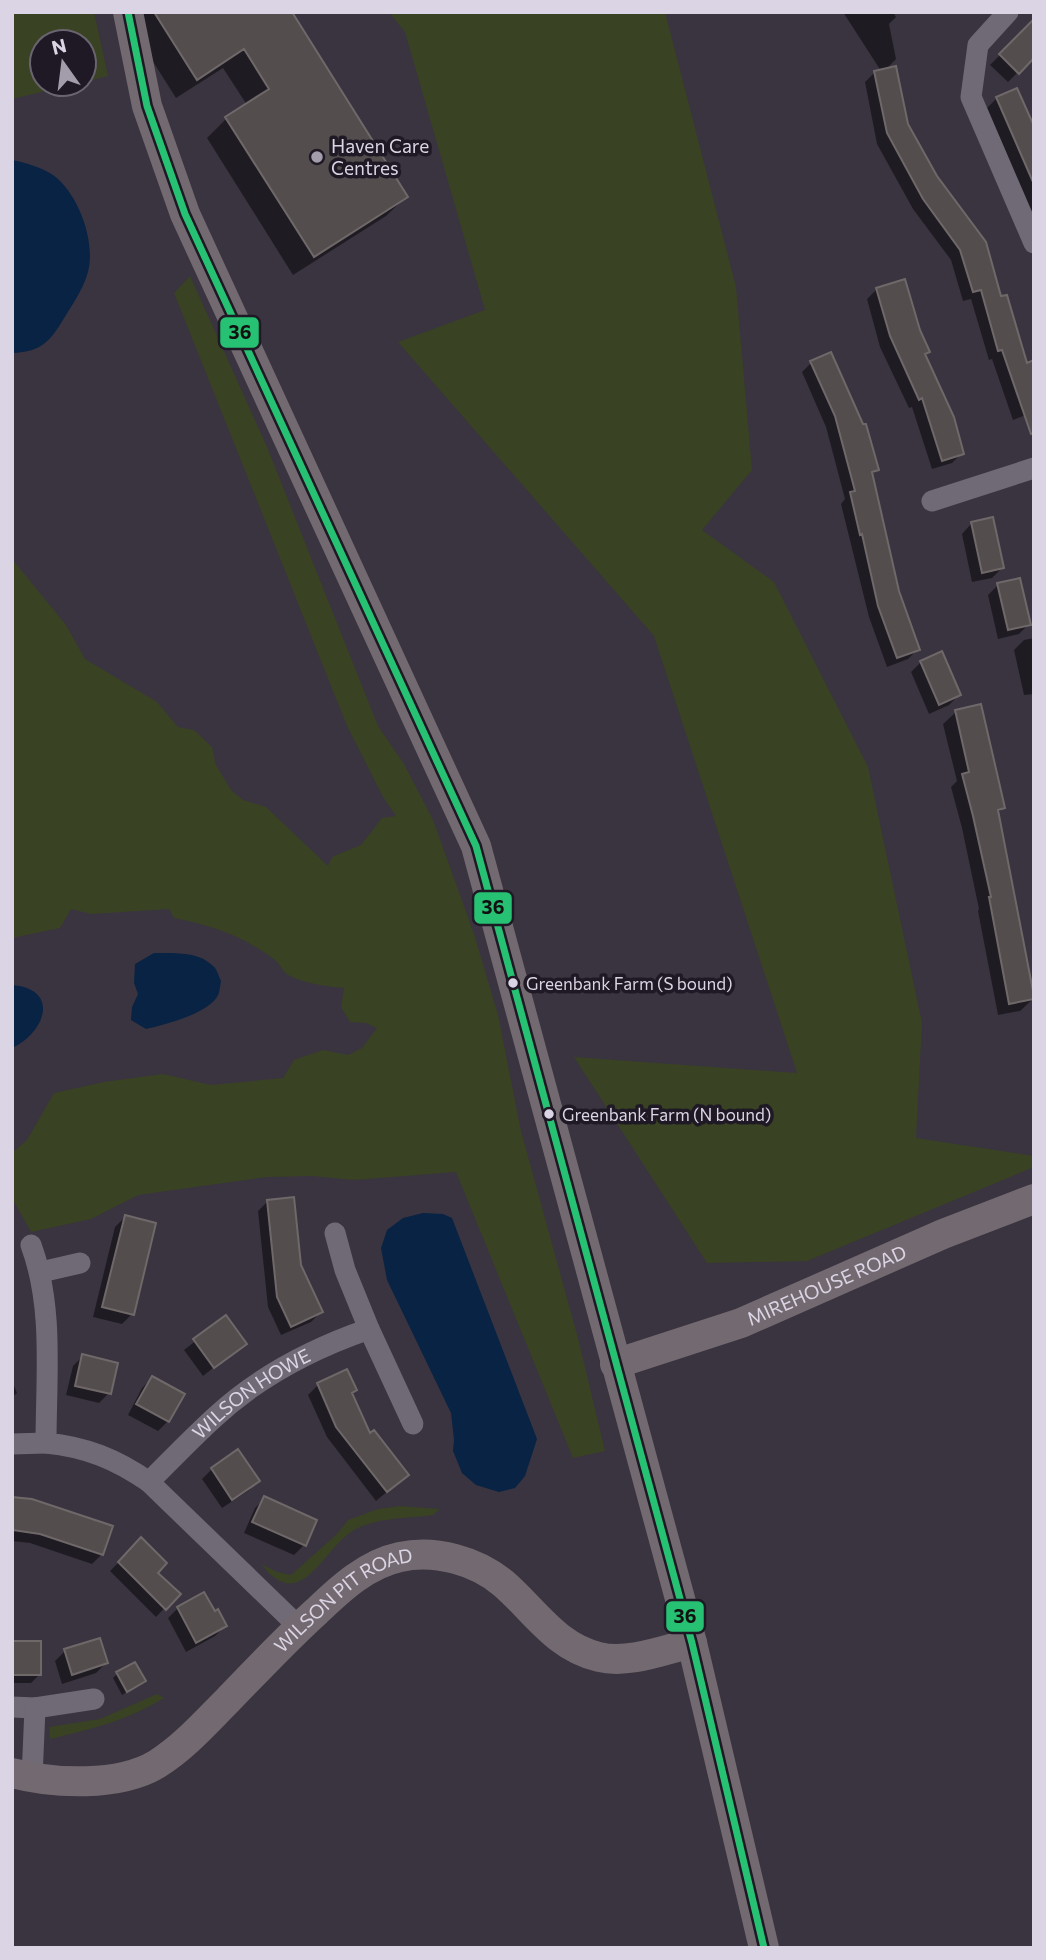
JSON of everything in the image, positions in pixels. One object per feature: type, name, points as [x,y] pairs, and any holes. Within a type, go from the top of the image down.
[{"type":"main road","points":[[128,12],[147,106],[185,214],[476,846],[692,1643],[764,1948]]},
{"type":"main road","name":"MIREHOUSE ROAD","points":[[615,1364],[741,1323],[943,1234],[1034,1199]]},
{"type":"main road","name":"WILSON PIT ROAD","points":[[22,1775],[79,1782],[117,1778],[155,1765],[190,1740],[299,1627],[342,1587],[368,1569],[400,1557],[437,1556],[469,1562],[503,1583],[554,1636],[577,1650],[600,1657],[624,1659],[692,1643]]},
{"type":"street","points":[[1008,12],[978,46],[971,97],[1034,243]]},
{"type":"street","points":[[932,501],[1034,468]]},
{"type":"street","points":[[335,1233],[345,1270],[369,1329],[413,1424]]},
{"type":"street","points":[[31,1245],[41,1272],[46,1302],[46,1443]]},
{"type":"street","points":[[41,1272],[80,1263]]},
{"type":"street","name":"WILSON HOWE","points":[[149,1482],[217,1415],[279,1369],[340,1339],[369,1329]]},
{"type":"street","points":[[12,1444],[71,1445],[97,1452],[124,1464],[149,1482],[299,1627]]},
{"type":"street","points":[[12,1707],[35,1708],[94,1699]]},
{"type":"street","points":[[22,1775],[35,1708]]},
{"type":"green space","points":[[12,12],[94,12],[98,28],[28,28],[28,95],[12,99]]},
{"type":"green space","points":[[389,12],[665,12],[736,287],[752,470],[702,530],[774,582],[868,767],[922,1023],[916,1138],[1034,1156],[1034,1167],[807,1261],[707,1263],[574,1057],[797,1073],[654,636],[398,342],[485,310],[405,32]]},
{"type":"green space","points":[[98,30],[108,76],[98,78]]},
{"type":"green space","points":[[190,276],[267,447],[378,726],[404,764],[433,820],[474,934],[498,1015],[521,1131],[579,1342],[605,1451],[573,1458],[456,1172],[354,1180],[312,1176],[266,1177],[138,1195],[91,1219],[31,1232],[12,1198],[12,1153],[27,1140],[54,1093],[104,1082],[163,1074],[211,1085],[283,1078],[294,1060],[323,1050],[348,1055],[362,1048],[377,1028],[366,1023],[350,1022],[341,1007],[344,988],[310,983],[290,976],[275,960],[240,938],[174,918],[169,909],[91,914],[71,909],[60,928],[12,938],[12,559],[66,625],[85,659],[157,702],[178,727],[194,730],[212,747],[216,765],[231,790],[243,800],[266,807],[328,866],[332,857],[361,845],[382,818],[396,816],[383,797],[347,726],[174,293]]},
{"type":"green space","points":[[400,1506],[440,1509],[433,1515],[385,1520],[358,1528],[346,1536],[301,1581],[289,1583],[276,1579],[261,1564],[291,1575],[337,1534],[348,1520],[378,1509]]},
{"type":"green space","points":[[157,1694],[164,1698],[136,1713],[95,1728],[50,1739],[49,1727],[100,1719]]},
{"type":"water","points":[[12,160],[49,172],[70,193],[87,232],[90,260],[81,289],[50,338],[39,347],[12,353]]},
{"type":"water","points":[[154,953],[185,954],[207,961],[216,969],[221,981],[217,997],[204,1009],[163,1025],[146,1029],[131,1020],[132,1007],[138,994],[134,983],[135,964]]},
{"type":"water","points":[[12,985],[27,988],[37,994],[43,1012],[33,1032],[12,1048]]},
{"type":"water","points":[[423,1213],[443,1214],[452,1218],[537,1439],[525,1476],[515,1488],[499,1492],[476,1485],[462,1473],[453,1451],[451,1413],[387,1280],[381,1248],[387,1230],[403,1218]]},
{"type":"building","name":"Haven Care Centres","points":[[154,12],[292,12],[408,197],[314,257],[225,117],[269,89],[244,49],[197,80]]},
{"type":"building","points":[[1034,19],[1034,58],[1019,74],[999,54]]},
{"type":"building","points":[[896,66],[908,124],[937,176],[986,242],[1001,296],[1007,295],[1027,363],[1034,360],[1034,433],[1031,434],[1002,350],[998,351],[981,290],[973,292],[960,250],[923,199],[887,133],[874,71]]},
{"type":"building","points":[[1017,88],[1034,126],[1033,182],[996,97]]},
{"type":"building","points":[[905,279],[920,330],[930,352],[925,354],[954,417],[964,454],[942,461],[922,398],[919,400],[890,336],[876,288]]},
{"type":"building","points":[[831,352],[863,424],[866,424],[879,470],[872,472],[899,591],[920,650],[897,658],[878,606],[850,492],[855,491],[835,416],[810,361]]},
{"type":"building","points":[[993,517],[1004,568],[982,573],[971,522]]},
{"type":"building","points":[[1020,578],[1031,625],[1008,630],[997,583]]},
{"type":"building","points":[[942,651],[961,695],[939,705],[920,661]]},
{"type":"building","points":[[981,704],[1005,808],[998,810],[1034,996],[1034,999],[1009,1004],[991,897],[962,774],[969,772],[955,710]]},
{"type":"building","points":[[294,1197],[301,1265],[323,1312],[291,1327],[277,1297],[267,1200]]},
{"type":"building","points":[[125,1215],[156,1223],[134,1315],[102,1307]]},
{"type":"building","points":[[226,1315],[247,1344],[214,1368],[193,1339]]},
{"type":"building","points":[[82,1354],[118,1363],[111,1394],[75,1386]]},
{"type":"building","points":[[347,1369],[357,1390],[352,1393],[370,1433],[374,1430],[409,1475],[387,1492],[336,1427],[317,1383]]},
{"type":"building","points":[[152,1376],[185,1394],[169,1422],[136,1404]]},
{"type":"building","points":[[238,1449],[260,1481],[232,1500],[211,1468]]},
{"type":"building","points":[[264,1496],[317,1520],[306,1546],[252,1522]]},
{"type":"building","points":[[12,1497],[32,1499],[113,1526],[103,1555],[40,1534],[12,1530]]},
{"type":"building","points":[[141,1537],[167,1563],[158,1573],[181,1594],[166,1610],[118,1562]]},
{"type":"building","points":[[204,1592],[227,1626],[196,1643],[177,1607]]},
{"type":"building","points":[[100,1638],[108,1663],[72,1675],[64,1649]]},
{"type":"building","points":[[12,1641],[41,1641],[41,1675],[12,1675]]},
{"type":"building","points":[[135,1662],[146,1681],[127,1692],[116,1672]]},
{"type":"transit line","name":"36","points":[[128,12],[147,106],[185,214],[476,846],[692,1643],[764,1948]]},
{"type":"place","name":"Haven Care Centres","points":[[317,157]]},
{"type":"place","name":"Greenbank Farm (S bound)","points":[[513,983]]},
{"type":"place","name":"Greenbank Farm (N bound)","points":[[549,1114]]}]
